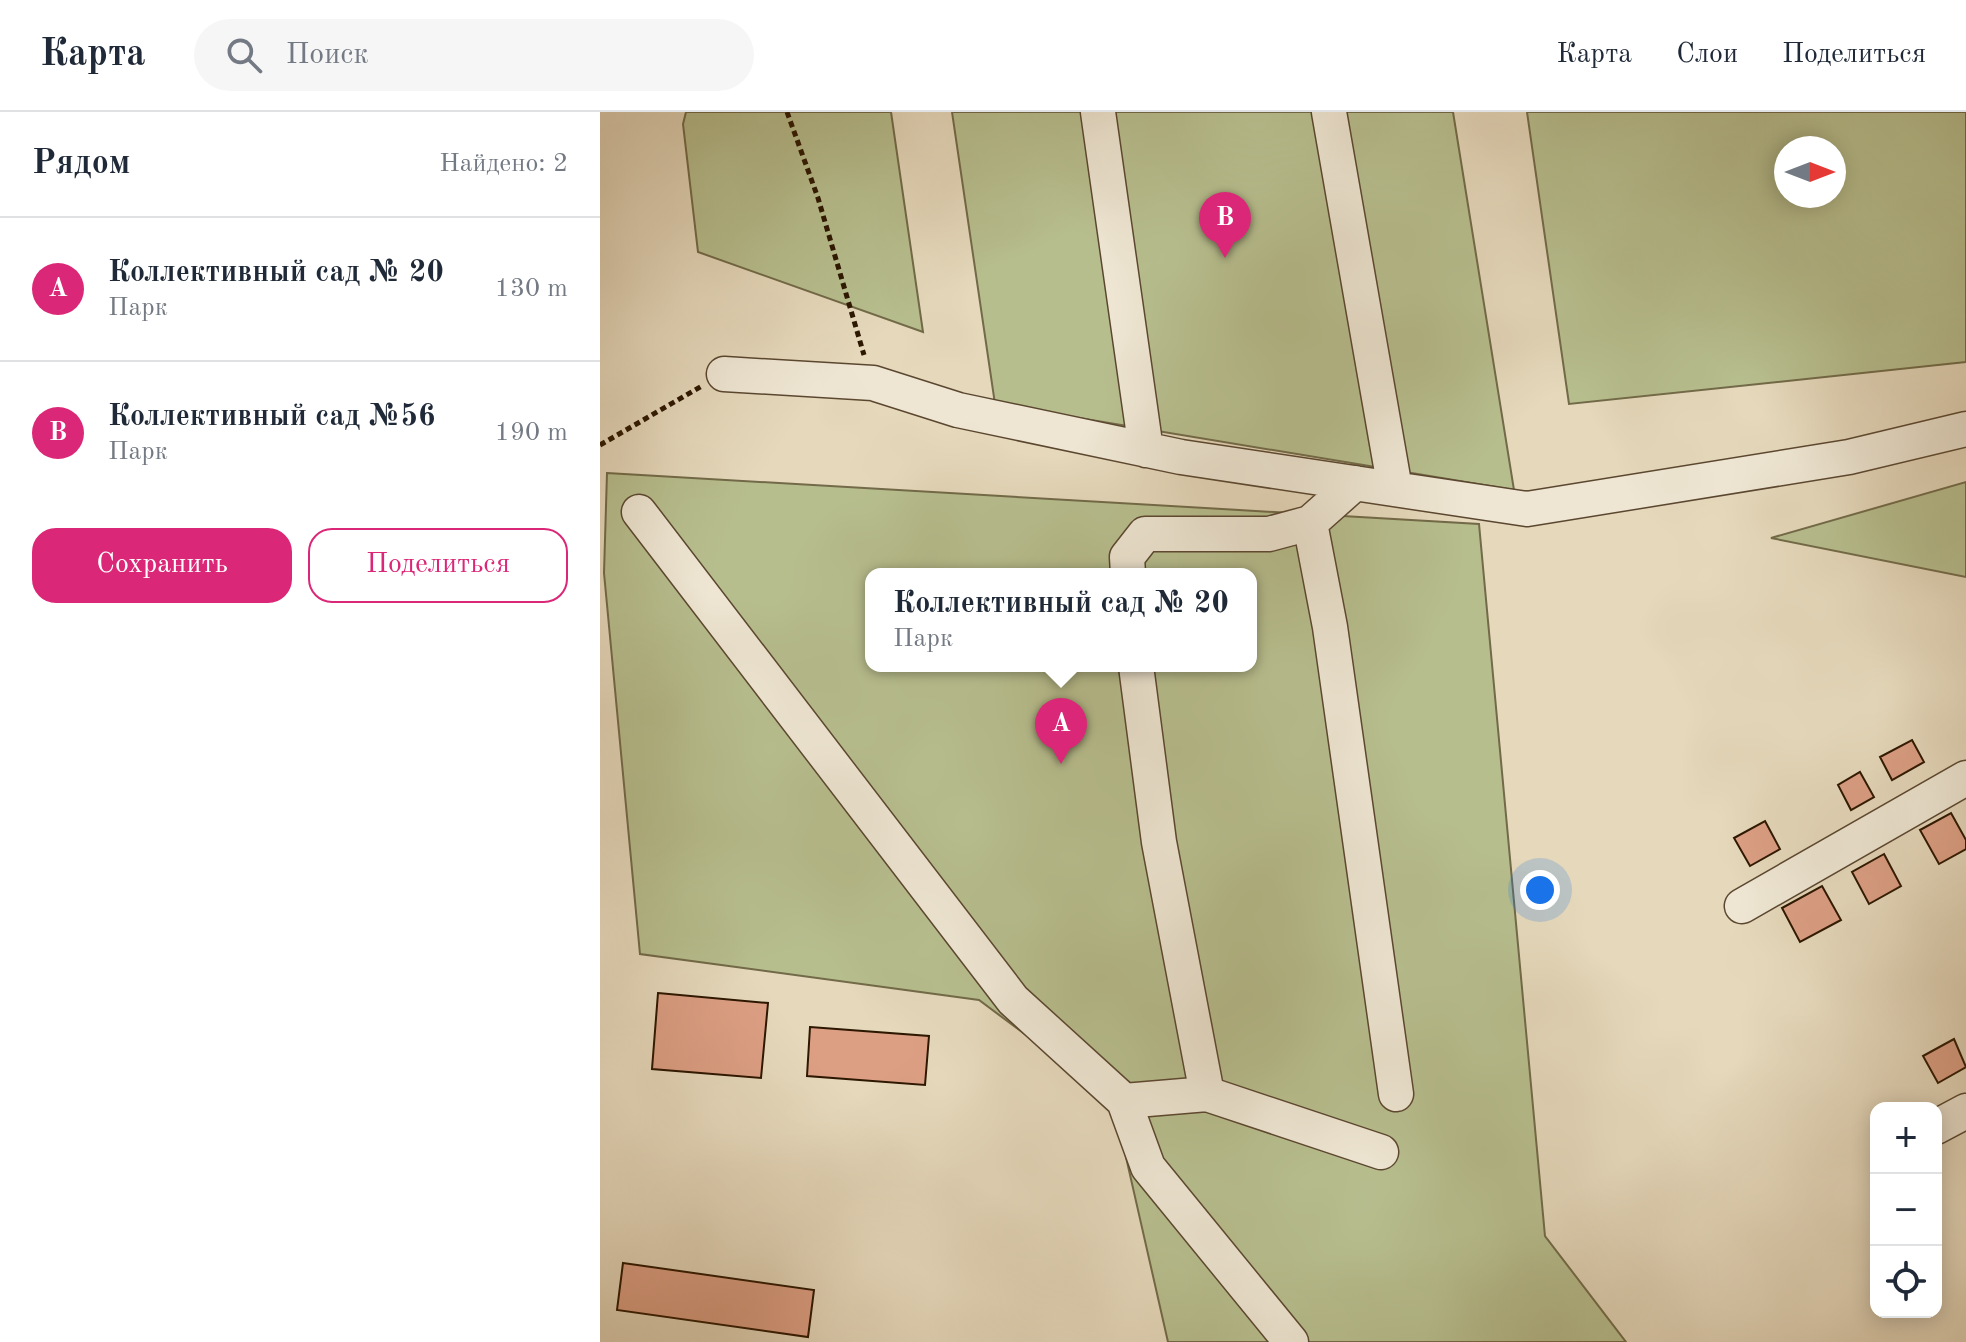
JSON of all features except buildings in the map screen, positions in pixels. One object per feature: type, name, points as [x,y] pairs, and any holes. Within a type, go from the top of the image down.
[{"type":"street","points":[[1098,112],[1146,450]]},
{"type":"street","points":[[1329,112],[1395,489]]},
{"type":"street","points":[[724,374],[873,383],[958,410],[1146,450],[1527,509],[1849,457],[1966,429]]},
{"type":"street","points":[[1128,568],[1127,557],[1145,534],[1269,534],[1310,523],[1355,483]]},
{"type":"street","points":[[639,512],[1013,1000],[1124,1101],[1148,1167],[1291,1342]]},
{"type":"street","points":[[1310,523],[1330,627],[1396,1094]]},
{"type":"street","points":[[1137,672],[1159,842],[1207,1094]]},
{"type":"street","points":[[1742,906],[1966,778]]},
{"type":"street","points":[[1124,1101],[1207,1094],[1381,1152]]},
{"type":"street","points":[[1942,1124],[1966,1111]]},
{"type":"path","points":[[787,112],[818,198],[873,383]]},
{"type":"path","points":[[600,445],[724,374]]},
{"type":"green space","points":[[686,112],[891,112],[923,332],[698,252],[683,124]]},
{"type":"green space","points":[[952,112],[1453,112],[1514,490],[995,404]]},
{"type":"green space","points":[[1527,112],[1966,112],[1966,362],[1569,404]]},
{"type":"green space","points":[[607,473],[1479,524],[1545,1236],[1626,1342],[1168,1342],[1113,1100],[979,1000],[640,954],[604,573]]},
{"type":"green space","points":[[1966,482],[1966,577],[1771,538]]},
{"type":"place","name":"Коллективный сад №56","points":[[1225,258]]},
{"type":"place","name":"Коллективный сад № 20","points":[[1061,764]]}]
